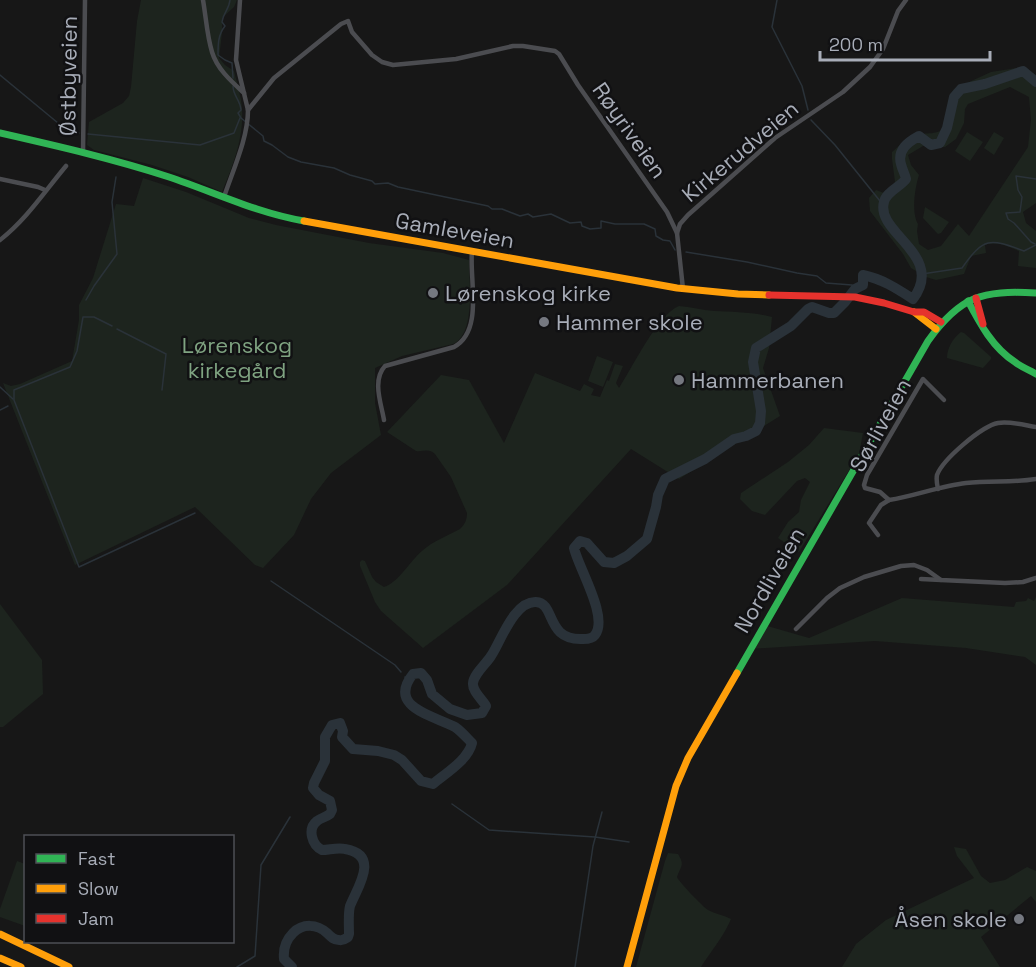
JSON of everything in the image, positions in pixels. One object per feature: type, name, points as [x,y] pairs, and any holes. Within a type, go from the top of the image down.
[{"type":"main road","name":"Gamleveien","points":[[0,133],[165,175],[276,216],[683,289],[738,294],[840,296],[863,299],[926,314],[941,322]]},
{"type":"main road","name":"Nordliveien","points":[[627,967],[670,806],[688,758],[916,360],[941,322],[952,311],[968,301],[1008,291],[1036,293]]},
{"type":"main road","points":[[976,298],[984,328]]},
{"type":"main road","points":[[968,301],[994,344],[1005,355],[1036,374]]},
{"type":"main road","name":"Gamleveien","points":[[914,312],[936,329]]},
{"type":"main road","points":[[0,934],[69,967]]},
{"type":"main road","points":[[0,958],[21,967]]},
{"type":"street","name":"Østbyveien","points":[[83,153],[85,0]]},
{"type":"street","points":[[203,0],[212,53],[228,78],[244,93]]},
{"type":"street","points":[[224,197],[248,122],[248,110],[237,60],[240,0]]},
{"type":"street","name":"Kirkerudveien","points":[[683,289],[677,233],[680,224],[775,138],[843,92],[870,67],[884,49],[898,11],[906,0]]},
{"type":"street","name":"Røyriveien","points":[[248,110],[285,68],[348,21],[352,32],[372,55],[382,62],[393,65],[456,59],[513,46],[552,50],[559,54],[641,173],[667,212],[677,233]]},
{"type":"street","points":[[0,240],[11,231],[66,166]]},
{"type":"street","points":[[0,179],[45,190]]},
{"type":"street","points":[[384,420],[378,385],[380,371],[385,366],[454,347],[464,340],[469,331],[472,319],[472,251]]},
{"type":"street","name":"Sørliveien","points":[[889,500],[880,492],[865,488],[867,475],[923,379],[944,400]]},
{"type":"street","points":[[938,489],[936,482],[940,469],[980,431],[996,423],[1004,422],[1036,428]]},
{"type":"street","name":"Sørliveien","points":[[878,534],[869,523],[881,505],[889,500],[967,483],[1036,480]]},
{"type":"street","points":[[796,629],[840,588],[864,577],[901,566],[914,565],[927,570],[941,580]]},
{"type":"street","points":[[921,579],[1005,583],[1023,582],[1036,578]]},
{"type":"green space","points":[[141,0],[237,0],[234,7],[222,18],[219,58],[234,71],[241,99],[242,119],[237,151],[222,192],[188,177],[94,150],[87,145],[89,122],[123,103],[129,96]]},
{"type":"green space","points":[[1022,67],[1036,75],[1036,203],[1023,212],[1026,223],[1036,231],[1036,268],[1018,266],[1019,251],[1002,245],[989,244],[985,245],[986,253],[971,256],[964,274],[936,280],[911,268],[870,211],[869,198],[876,190],[884,193],[895,182],[892,152],[912,136],[943,129],[948,122],[950,98],[954,89],[991,72]],"holes":[[[1010,87],[1029,97],[1031,120],[1028,147],[969,236],[958,224],[941,246],[928,250],[919,244],[914,207],[919,175],[911,165],[908,155],[923,146],[945,147],[956,139],[964,123],[965,109],[968,104]]]},
{"type":"green space","points":[[967,132],[983,142],[970,161],[955,151]]},
{"type":"green space","points":[[994,132],[1004,138],[994,155],[984,148]]},
{"type":"green space","name":"Lørenskog kirkegård","points":[[143,178],[186,192],[249,218],[276,225],[369,243],[443,253],[469,260],[470,306],[465,330],[460,338],[453,344],[402,356],[375,368],[375,403],[381,435],[331,473],[311,499],[294,535],[263,568],[255,565],[195,507],[75,565],[3,383],[11,386],[20,384],[72,361],[79,320],[79,305],[93,278],[116,204],[134,206]]},
{"type":"green space","points":[[925,207],[949,222],[941,233],[938,234],[923,218]]},
{"type":"green space","points":[[679,306],[772,317],[769,348],[763,368],[780,416],[679,479],[631,449],[507,585],[423,648],[381,611],[375,602],[360,562],[365,561],[376,582],[384,587],[389,585],[426,547],[460,529],[467,518],[467,513],[451,477],[435,454],[428,451],[416,451],[387,432],[441,375],[469,380],[504,443],[535,373],[580,391],[584,384],[594,389],[591,395],[600,397],[615,364],[623,366],[616,383],[619,388],[654,330],[671,311]]},
{"type":"green space","points":[[961,332],[991,357],[983,368],[947,358],[951,343]]},
{"type":"green space","points":[[597,356],[613,362],[603,387],[588,381]]},
{"type":"green space","points":[[824,428],[863,433],[859,454],[799,552],[796,551],[797,543],[793,541],[787,544],[778,538],[788,522],[799,512],[801,500],[810,482],[805,478],[797,481],[765,515],[752,511],[740,499],[741,493],[788,462],[809,445]]},
{"type":"green space","points":[[1036,597],[1036,665],[1025,657],[966,648],[875,641],[750,649],[764,625],[809,638],[902,598],[1014,607],[1016,602],[1026,601],[1028,598],[1034,601]]},
{"type":"green space","points":[[0,604],[42,660],[43,694],[3,727],[0,727]]},
{"type":"green space","points":[[954,847],[966,849],[981,876],[990,883],[1005,880],[1027,867],[1036,871],[1036,902],[1031,896],[981,937],[1000,967],[842,967],[856,944],[886,920],[974,878],[957,856]]},
{"type":"green space","points":[[668,853],[678,854],[682,866],[677,877],[691,894],[708,910],[731,919],[701,967],[636,967]]},
{"type":"green space","points":[[17,861],[24,864],[24,926],[0,917],[0,909]]},
{"type":"waterway","points":[[230,0],[222,22],[225,26],[218,43],[218,55],[232,63],[233,78]]},
{"type":"waterway","points":[[777,0],[772,27],[802,86],[808,110]]},
{"type":"waterway","points":[[292,967],[284,959],[284,952],[288,939],[297,930],[306,926],[314,926],[336,939],[343,940],[348,937],[350,906],[364,873],[362,858],[356,852],[342,848],[322,850],[312,837],[314,824],[330,814],[332,810],[330,801],[319,795],[313,788],[325,761],[325,737],[332,725],[340,723],[343,731],[342,737],[353,749],[394,755],[402,760],[421,781],[433,784],[456,766],[466,755],[472,743],[455,727],[425,714],[409,702],[405,695],[406,685],[413,674],[421,673],[427,680],[432,694],[450,709],[467,715],[482,713],[486,706],[474,689],[474,680],[491,656],[509,623],[528,603],[542,604],[562,634],[571,638],[583,639],[594,636],[598,627],[596,605],[574,548],[580,541],[587,543],[604,562],[614,563],[627,556],[647,539],[658,495],[665,479],[705,459],[734,439],[756,431],[760,423],[761,411],[753,362],[756,348],[791,326],[808,309],[812,307],[834,313],[855,289],[863,285],[863,275],[883,281],[913,299],[921,283],[921,270],[916,257],[889,224],[884,213],[885,198],[906,179],[901,166],[902,151],[907,144],[919,136],[931,145],[940,143],[947,128],[954,97],[961,89],[985,84],[1023,71],[1036,82]]},
{"type":"waterway","points":[[0,75],[58,123],[79,133]]},
{"type":"waterway","points":[[233,86],[240,106],[241,110],[238,113],[241,118],[263,136],[264,141],[288,157],[301,162],[334,168],[375,184],[388,183],[488,206],[492,209],[502,209],[520,216],[528,214],[533,217],[551,214],[570,223],[581,222],[582,226],[590,229],[601,228],[601,221],[615,224],[644,224],[655,229],[656,236],[670,241],[675,250]]},
{"type":"waterway","points":[[88,134],[200,145],[234,133],[240,118]]},
{"type":"waterway","points":[[811,120],[835,145],[884,206]]},
{"type":"waterway","points":[[1035,244],[1008,219],[1006,213],[1020,212],[1022,197],[1018,190],[1016,176],[1036,179]]},
{"type":"waterway","points":[[86,300],[117,254],[112,202],[116,177]]},
{"type":"waterway","points":[[922,274],[962,268],[976,250],[988,243],[995,242],[1024,251],[1036,245]]},
{"type":"waterway","points":[[686,252],[817,276],[826,283],[852,285],[855,289]]},
{"type":"waterway","points":[[112,326],[94,317],[83,317],[77,351],[70,367],[14,390],[14,400],[79,567],[195,513]]},
{"type":"waterway","points":[[117,329],[166,354],[162,390]]},
{"type":"waterway","points":[[0,387],[13,399]]},
{"type":"waterway","points":[[0,410],[8,406]]},
{"type":"waterway","points":[[271,581],[395,665],[401,672]]},
{"type":"waterway","points":[[405,677],[408,680]]},
{"type":"waterway","points":[[452,804],[489,830],[595,837],[629,842]]},
{"type":"waterway","points":[[575,967],[593,846],[602,812]]},
{"type":"waterway","points":[[237,967],[255,956],[261,865],[290,817]]},
{"type":"traffic: fast","points":[[0,133],[127,164],[252,208],[304,221]]},
{"type":"traffic: fast","points":[[737,673],[928,341],[951,314],[974,299],[1001,293],[1036,293]]},
{"type":"traffic: fast","points":[[968,301],[982,327],[1000,350],[1017,364],[1036,374]]},
{"type":"traffic: slow","points":[[304,221],[677,288],[769,295]]},
{"type":"traffic: slow","points":[[914,312],[936,329]]},
{"type":"traffic: slow","points":[[627,967],[676,786],[688,758],[737,673]]},
{"type":"traffic: slow","points":[[0,934],[69,967]]},
{"type":"traffic: slow","points":[[0,958],[21,967]]},
{"type":"traffic: jam","points":[[769,295],[855,297],[914,312],[924,312],[941,322]]},
{"type":"traffic: jam","points":[[976,298],[983,324]]},
{"type":"place","name":"Lørenskog kirke","points":[[433,293]]},
{"type":"place","name":"Hammer skole","points":[[544,322]]},
{"type":"place","name":"Hammerbanen","points":[[679,380]]},
{"type":"place","name":"Åsen skole","points":[[1019,919]]}]
